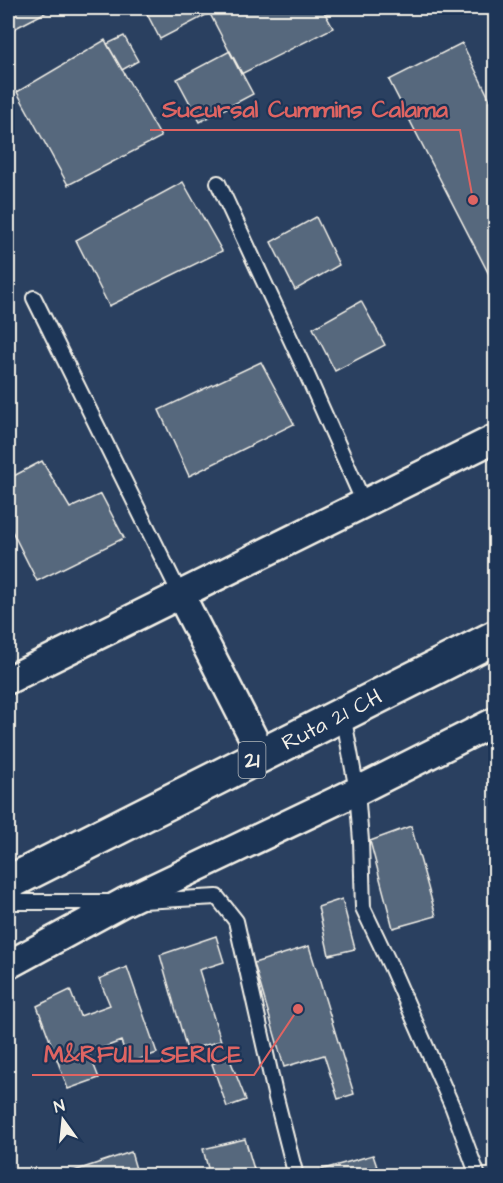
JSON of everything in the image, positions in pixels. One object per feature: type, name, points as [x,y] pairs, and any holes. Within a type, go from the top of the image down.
[{"type":"highway","name":"Ruta 21 CH","points":[[8,883],[495,637]]},
{"type":"street","points":[[8,680],[495,438]]},
{"type":"street","points":[[180,594],[262,755]]},
{"type":"street","points":[[8,965],[124,902],[357,791],[495,721]]},
{"type":"lane","points":[[218,183],[364,503]]},
{"type":"lane","points":[[34,298],[180,594]]},
{"type":"lane","points":[[343,714],[357,791],[363,908],[453,1108],[478,1176]]},
{"type":"lane","points":[[8,902],[124,902],[217,897],[236,921],[296,1176]]},
{"type":"building","points":[[8,8],[54,8],[8,32]]},
{"type":"building","points":[[144,8],[207,8],[210,13],[160,39]]},
{"type":"building","points":[[207,8],[322,8],[333,28],[241,74]]},
{"type":"building","points":[[124,36],[138,61],[122,70],[107,44]]},
{"type":"building","points":[[105,40],[161,137],[68,185],[17,92]]},
{"type":"building","points":[[462,43],[496,112],[496,288],[389,80]]},
{"type":"building","points":[[230,51],[253,94],[200,122],[177,79]]},
{"type":"building","points":[[183,182],[222,251],[109,306],[76,240]]},
{"type":"building","points":[[316,217],[339,265],[295,290],[271,242]]},
{"type":"building","points":[[361,301],[385,345],[335,371],[313,328]]},
{"type":"building","points":[[261,362],[294,424],[189,476],[159,410]]},
{"type":"building","points":[[42,461],[70,508],[101,494],[124,538],[37,581],[8,523],[8,479]]},
{"type":"building","points":[[411,826],[436,916],[393,928],[370,841]]},
{"type":"building","points":[[342,899],[355,949],[329,955],[318,907]]},
{"type":"building","points":[[216,936],[224,962],[199,970],[221,1041],[187,1050],[160,955]]},
{"type":"building","points":[[309,946],[354,1094],[338,1099],[324,1055],[284,1067],[254,963]]},
{"type":"building","points":[[127,967],[157,1053],[129,1063],[121,1041],[89,1053],[99,1078],[68,1089],[37,1006],[70,990],[80,1016],[110,1005],[99,979]]},
{"type":"building","points":[[496,1020],[496,1047],[489,1022]]},
{"type":"building","points":[[229,1057],[246,1100],[227,1107],[212,1064]]},
{"type":"building","points":[[245,1139],[256,1176],[210,1176],[203,1149]]},
{"type":"building","points":[[131,1152],[138,1176],[59,1176]]},
{"type":"building","points":[[373,1155],[380,1176],[314,1176],[313,1172]]},
{"type":"place","name":"Sucursal Cummins Calama","points":[[473,200]]},
{"type":"place","name":"M&RFULLSERICE","points":[[298,1009]]}]
